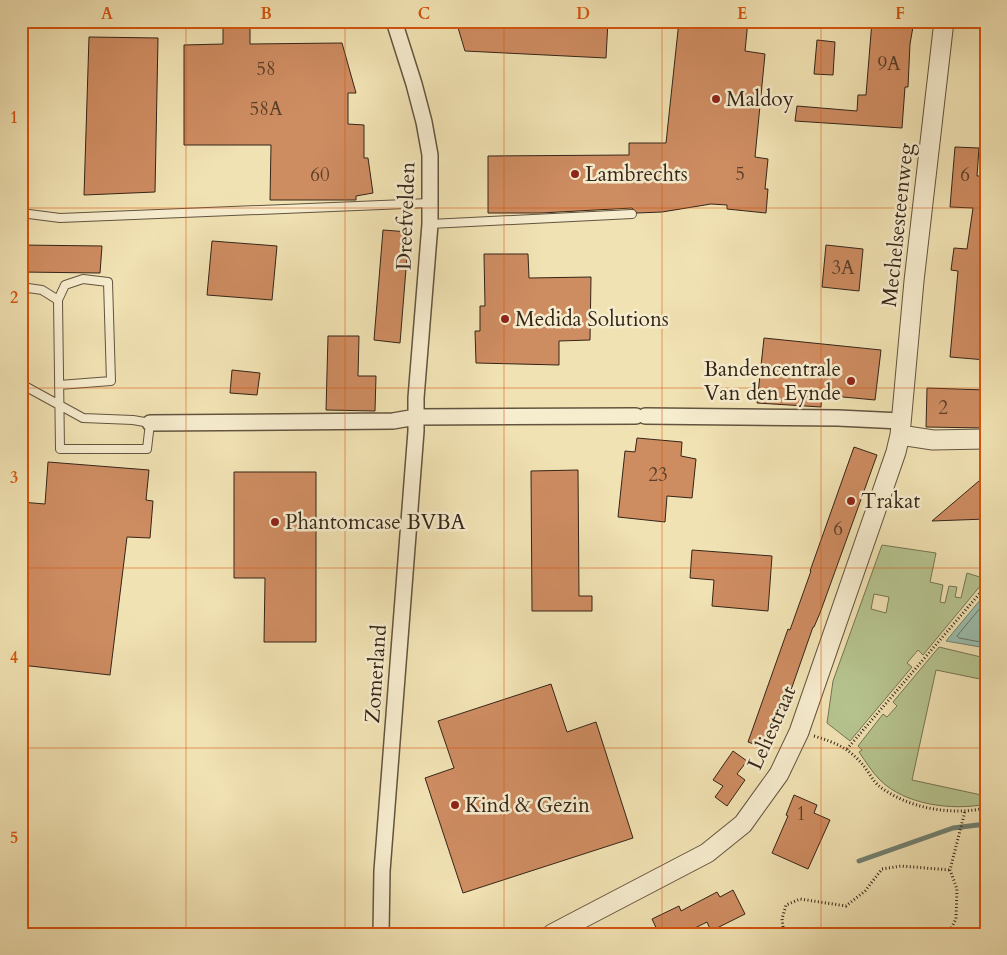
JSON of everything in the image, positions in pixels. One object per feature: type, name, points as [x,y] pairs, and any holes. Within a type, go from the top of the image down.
[{"type":"street","name":"Dreefvelden","points":[[394,21],[424,122],[430,155],[430,224],[416,417]]},
{"type":"street","name":"Mechelsesteenweg","points":[[900,428],[914,282],[944,21]]},
{"type":"street","points":[[150,423],[393,421],[416,417],[641,416],[838,418],[900,428],[933,440],[986,439]]},
{"type":"street","name":"Zomerland","points":[[381,934],[382,871],[416,417]]},
{"type":"street","name":"Leliestraat","points":[[552,934],[707,853],[743,824],[779,774],[799,732],[896,452],[900,428]]},
{"type":"lane","points":[[21,213],[60,218],[430,203]]},
{"type":"lane","points":[[430,224],[632,214]]},
{"type":"lane","points":[[21,384],[60,405],[83,418],[133,420],[150,423],[147,449],[60,449],[60,405],[60,385],[58,300],[66,285],[83,279],[108,282],[111,381],[60,385]]},
{"type":"lane","points":[[21,287],[42,290],[58,300]]},
{"type":"path","points":[[847,749],[986,586]]},
{"type":"path","points":[[799,732],[830,741],[847,749],[862,764],[878,785],[898,797],[922,806],[945,810],[965,811],[986,808]]},
{"type":"path","points":[[948,934],[956,919],[957,889],[950,870],[965,811]]},
{"type":"path","points":[[784,934],[782,919],[786,905],[800,899],[846,906],[865,890],[882,870],[901,866],[950,870]]},
{"type":"green space","points":[[882,545],[936,553],[930,582],[943,585],[940,602],[945,603],[949,586],[957,587],[955,597],[961,598],[967,573],[986,579],[923,655],[918,650],[907,663],[912,667],[850,741],[827,723],[833,681]],"holes":[[[874,594],[889,597],[886,613],[871,609]]]},
{"type":"green space","points":[[939,647],[985,658],[980,679],[936,670],[912,780],[986,796],[986,804],[959,807],[945,806],[930,804],[902,795],[880,780],[859,752],[862,750],[858,746],[883,714],[887,717],[897,706],[893,702]]},
{"type":"water","points":[[986,593],[986,648],[946,641]]},
{"type":"building","points":[[223,21],[250,21],[250,44],[342,43],[356,93],[348,93],[348,124],[364,125],[364,158],[368,158],[373,193],[356,196],[356,200],[270,200],[271,145],[184,145],[184,45],[223,44]]},
{"type":"building","points":[[456,21],[608,21],[606,58],[465,51]]},
{"type":"building","points":[[679,21],[748,21],[745,51],[765,54],[755,157],[768,159],[765,189],[768,189],[766,213],[727,209],[727,205],[711,204],[662,212],[637,213],[632,208],[541,213],[488,213],[488,156],[629,155],[629,143],[666,143]]},
{"type":"building","points":[[872,21],[914,21],[910,44],[908,87],[905,87],[902,128],[795,121],[797,106],[857,111],[858,95],[866,95]]},
{"type":"building","points":[[89,37],[158,38],[155,192],[84,195]]},
{"type":"building","points":[[817,40],[835,42],[833,75],[814,74]]},
{"type":"building","points":[[955,147],[979,148],[977,176],[986,176],[986,360],[950,357],[958,271],[951,270],[954,248],[967,249],[973,208],[950,207]]},
{"type":"building","points":[[383,230],[409,232],[400,343],[374,340]]},
{"type":"building","points":[[212,241],[277,246],[272,300],[207,295]]},
{"type":"building","points":[[21,245],[102,246],[100,273],[21,272]]},
{"type":"building","points":[[826,245],[863,249],[859,291],[822,287]]},
{"type":"building","points":[[484,254],[528,254],[529,278],[591,277],[590,340],[559,341],[559,365],[476,363],[475,331],[480,331],[480,306],[485,306]]},
{"type":"building","points":[[328,336],[359,336],[358,376],[376,376],[375,411],[326,410]]},
{"type":"building","points":[[764,338],[881,350],[875,400],[822,395],[821,407],[757,403]]},
{"type":"building","points":[[232,370],[260,373],[257,395],[230,393]]},
{"type":"building","points":[[927,388],[986,390],[986,428],[926,427]]},
{"type":"building","points":[[637,438],[682,442],[681,456],[696,459],[692,498],[667,496],[665,522],[618,517],[625,451],[635,452]]},
{"type":"building","points":[[854,447],[877,455],[820,613],[813,627],[770,750],[748,742],[788,629],[790,630]]},
{"type":"building","points":[[48,462],[149,470],[146,500],[153,501],[150,538],[127,537],[110,675],[21,665],[21,502],[45,504]]},
{"type":"building","points":[[578,470],[579,596],[592,596],[592,611],[532,611],[531,471]]},
{"type":"building","name":"Phantomcase BVBA","points":[[234,472],[316,472],[316,642],[264,642],[265,578],[234,578]]},
{"type":"building","points":[[986,475],[986,519],[932,521]]},
{"type":"building","points":[[692,550],[772,556],[768,611],[712,606],[714,580],[690,578]]},
{"type":"building","points":[[551,684],[567,732],[596,722],[633,838],[463,893],[425,778],[454,768],[438,721]]},
{"type":"building","points":[[733,751],[747,761],[737,774],[745,780],[727,806],[715,797],[723,786],[713,780]]},
{"type":"building","points":[[794,795],[817,805],[814,813],[830,820],[808,869],[772,853],[788,816],[786,815]]},
{"type":"building","points":[[733,890],[745,914],[711,931],[707,922],[683,934],[659,934],[652,919],[679,906],[681,911],[717,892],[720,897]]},
{"type":"waterway","points":[[859,861],[953,828],[986,824]]},
{"type":"place","name":"Maldoy","points":[[716,99]]},
{"type":"place","name":"Lambrechts","points":[[575,174]]},
{"type":"place","name":"Medida Solutions","points":[[505,319]]},
{"type":"place","name":"Bandencentrale Van den Eynde","points":[[851,381]]},
{"type":"place","name":"Trakat","points":[[851,501]]},
{"type":"place","name":"Phantomcase BVBA","points":[[275,522]]},
{"type":"place","name":"Kind & Gezin","points":[[455,805]]}]
